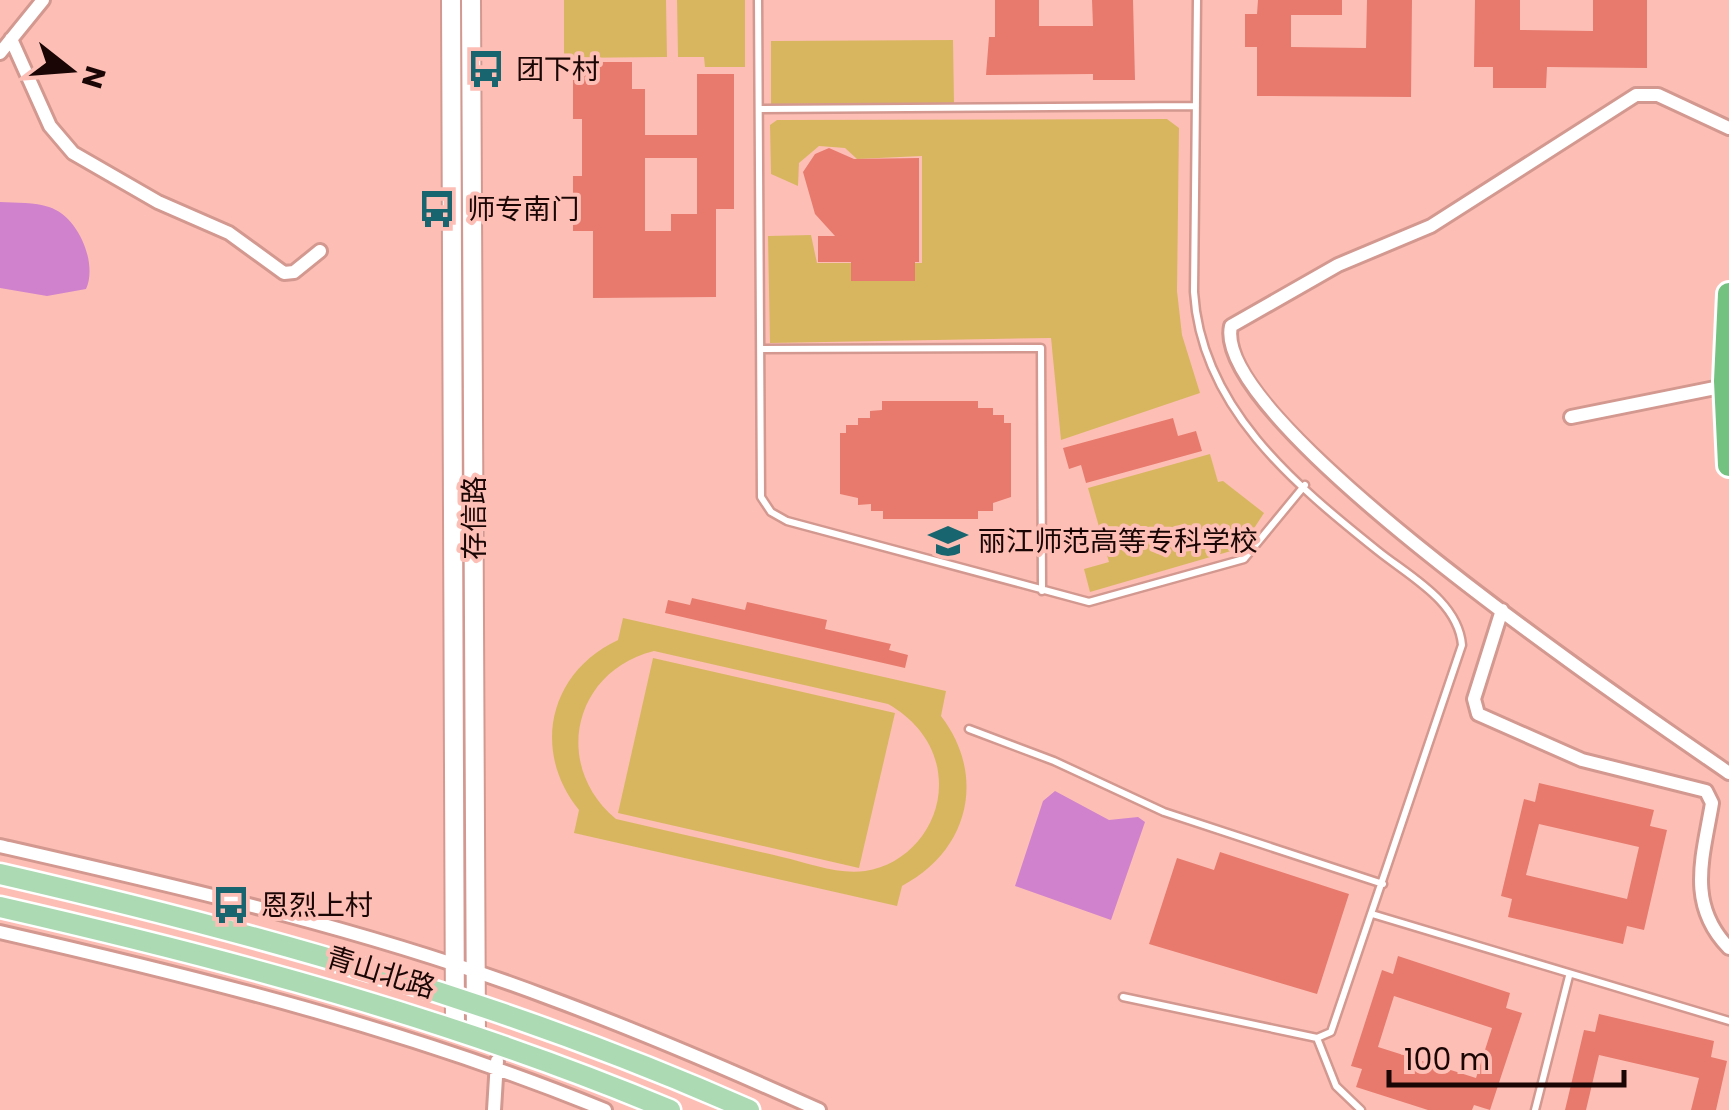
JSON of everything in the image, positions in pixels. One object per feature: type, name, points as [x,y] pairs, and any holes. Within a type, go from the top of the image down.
[{"type":"highway","points":[[1729,294],[1725,386],[1729,465]]},
{"type":"main road","name":"青山北路","points":[[0,874],[235,930],[476,1002],[646,1066],[749,1110]]},
{"type":"main road","name":"青山北路","points":[[0,907],[226,960],[454,1029],[670,1110]]},
{"type":"street","points":[[0,53],[43,0]]},
{"type":"street","name":"存信路","points":[[450,0],[454,1029]]},
{"type":"street","name":"存信路","points":[[472,0],[476,1036]]},
{"type":"street","points":[[11,39],[50,126],[84,160],[229,233],[284,273],[294,272],[320,251]]},
{"type":"street","points":[[1729,128],[1658,94],[1636,95],[1431,226],[1338,265],[1231,326],[1228,336],[1249,381],[1286,430],[1422,552],[1729,774]]},
{"type":"street","points":[[1570,418],[1725,386]]},
{"type":"street","points":[[1502,610],[1474,700],[1478,714],[1582,760],[1706,791],[1712,803],[1699,888],[1711,927],[1729,948]]},
{"type":"street","points":[[0,846],[247,906],[476,973],[591,1014],[820,1110]]},
{"type":"street","points":[[0,932],[226,986],[496,1068],[605,1110]]},
{"type":"street","points":[[494,1110],[498,1044]]},
{"type":"lane","points":[[758,0],[761,497],[771,512],[787,521],[1042,592],[1098,602],[1244,558],[1305,485]]},
{"type":"lane","points":[[1123,998],[1316,1038],[1334,1027],[1460,654],[1461,635],[1444,605],[1305,485],[1238,419],[1217,386],[1203,350],[1194,292],[1197,0]]},
{"type":"lane","points":[[759,109],[1196,106]]},
{"type":"lane","points":[[760,349],[1042,348],[1042,592]]},
{"type":"lane","points":[[969,730],[1054,761],[1164,812],[1383,884]]},
{"type":"lane","points":[[1372,914],[1569,976],[1729,1020]]},
{"type":"lane","points":[[1535,1110],[1569,976]]},
{"type":"lane","points":[[1316,1038],[1336,1086],[1361,1110]]},
{"type":"shaded area","points":[[564,0],[666,0],[667,57],[564,58]]},
{"type":"shaded area","points":[[677,0],[745,0],[745,67],[705,67],[704,57],[678,57]]},
{"type":"shaded area","points":[[953,40],[954,103],[771,104],[771,41]]},
{"type":"shaded area","points":[[1167,119],[1179,128],[1177,291],[1182,335],[1200,393],[1061,440],[1051,338],[770,343],[768,236],[811,235],[817,263],[922,263],[922,156],[857,159],[845,148],[819,146],[799,163],[798,186],[771,174],[770,125],[777,120]]},
{"type":"shaded area","points":[[0,202],[44,205],[69,220],[87,254],[86,289],[47,296],[0,288]]},
{"type":"shaded area","points":[[1210,454],[1218,482],[1223,481],[1264,513],[1249,536],[1231,551],[1090,592],[1084,569],[1109,562],[1088,488]]},
{"type":"shaded area","points":[[623,618],[946,691],[941,716],[964,763],[967,787],[956,833],[925,871],[902,886],[897,906],[574,833],[579,810],[555,763],[555,715],[576,672],[618,640]],"holes":[[[654,651],[888,704],[909,719],[931,748],[938,772],[938,801],[918,842],[894,861],[865,871],[824,868],[616,819],[596,797],[584,773],[579,748],[581,723],[590,699],[605,678],[626,662]]]},
{"type":"shaded area","points":[[653,658],[895,713],[859,868],[618,813]]},
{"type":"shaded area","points":[[1055,791],[1109,820],[1138,817],[1145,822],[1111,920],[1015,886],[1043,801]]},
{"type":"building","points":[[995,0],[1039,0],[1039,26],[1093,26],[1092,0],[1133,0],[1135,80],[1093,80],[1093,74],[986,75],[989,37],[995,37]]},
{"type":"building","points":[[1258,0],[1342,0],[1342,15],[1291,15],[1291,47],[1366,48],[1367,0],[1412,0],[1411,97],[1257,96],[1257,47],[1245,47],[1245,14],[1257,14]]},
{"type":"building","points":[[1475,0],[1520,0],[1520,30],[1593,31],[1593,0],[1647,0],[1647,68],[1547,67],[1546,88],[1493,88],[1493,67],[1474,67]]},
{"type":"building","points":[[573,62],[632,62],[632,89],[645,89],[645,135],[697,135],[697,74],[734,74],[734,209],[716,209],[716,297],[593,298],[593,231],[573,231],[573,176],[582,176],[582,119],[573,119]],"holes":[[[645,158],[697,158],[697,214],[671,214],[671,231],[645,231]]]},
{"type":"building","points":[[829,148],[854,159],[919,158],[919,262],[915,262],[915,281],[851,281],[851,262],[818,262],[818,236],[835,236],[815,214],[803,172],[815,154]]},
{"type":"building","points":[[882,401],[978,401],[978,408],[993,408],[993,415],[1004,415],[1004,423],[1011,423],[1011,497],[993,503],[993,511],[978,511],[978,519],[883,519],[883,511],[871,511],[871,504],[858,505],[858,498],[840,494],[840,433],[846,433],[846,425],[858,425],[858,418],[870,418],[870,411],[882,410]]},
{"type":"building","points":[[1173,418],[1178,436],[1196,431],[1202,451],[1086,483],[1081,465],[1069,469],[1063,448]]},
{"type":"building","points":[[692,598],[745,610],[747,602],[827,620],[825,629],[891,644],[889,650],[908,655],[905,668],[665,613],[668,600],[690,605]]},
{"type":"building","points":[[1539,783],[1654,810],[1650,826],[1667,830],[1644,930],[1627,926],[1623,944],[1508,917],[1512,899],[1501,896],[1524,799],[1535,802]],"holes":[[[1539,824],[1639,847],[1627,899],[1526,875]]]},
{"type":"building","points":[[1220,852],[1349,894],[1317,994],[1149,944],[1177,858],[1214,870]]},
{"type":"building","points":[[1398,956],[1510,993],[1506,1008],[1522,1013],[1490,1110],[1474,1105],[1472,1110],[1428,1110],[1356,1087],[1362,1069],[1351,1066],[1382,970],[1393,974]],"holes":[[[1394,996],[1492,1028],[1476,1078],[1378,1047]]]},
{"type":"building","points":[[1599,1014],[1714,1041],[1711,1057],[1727,1061],[1716,1110],[1691,1110],[1699,1078],[1599,1055],[1586,1110],[1565,1110],[1584,1030],[1595,1032]]},
{"type":"place","name":"团下村","points":[[486,69]]},
{"type":"place","name":"师专南门","points":[[437,209]]},
{"type":"place","name":"丽江师范高等专科学校","points":[[948,541]]},
{"type":"place","name":"恩烈上村","points":[[231,905]]}]
